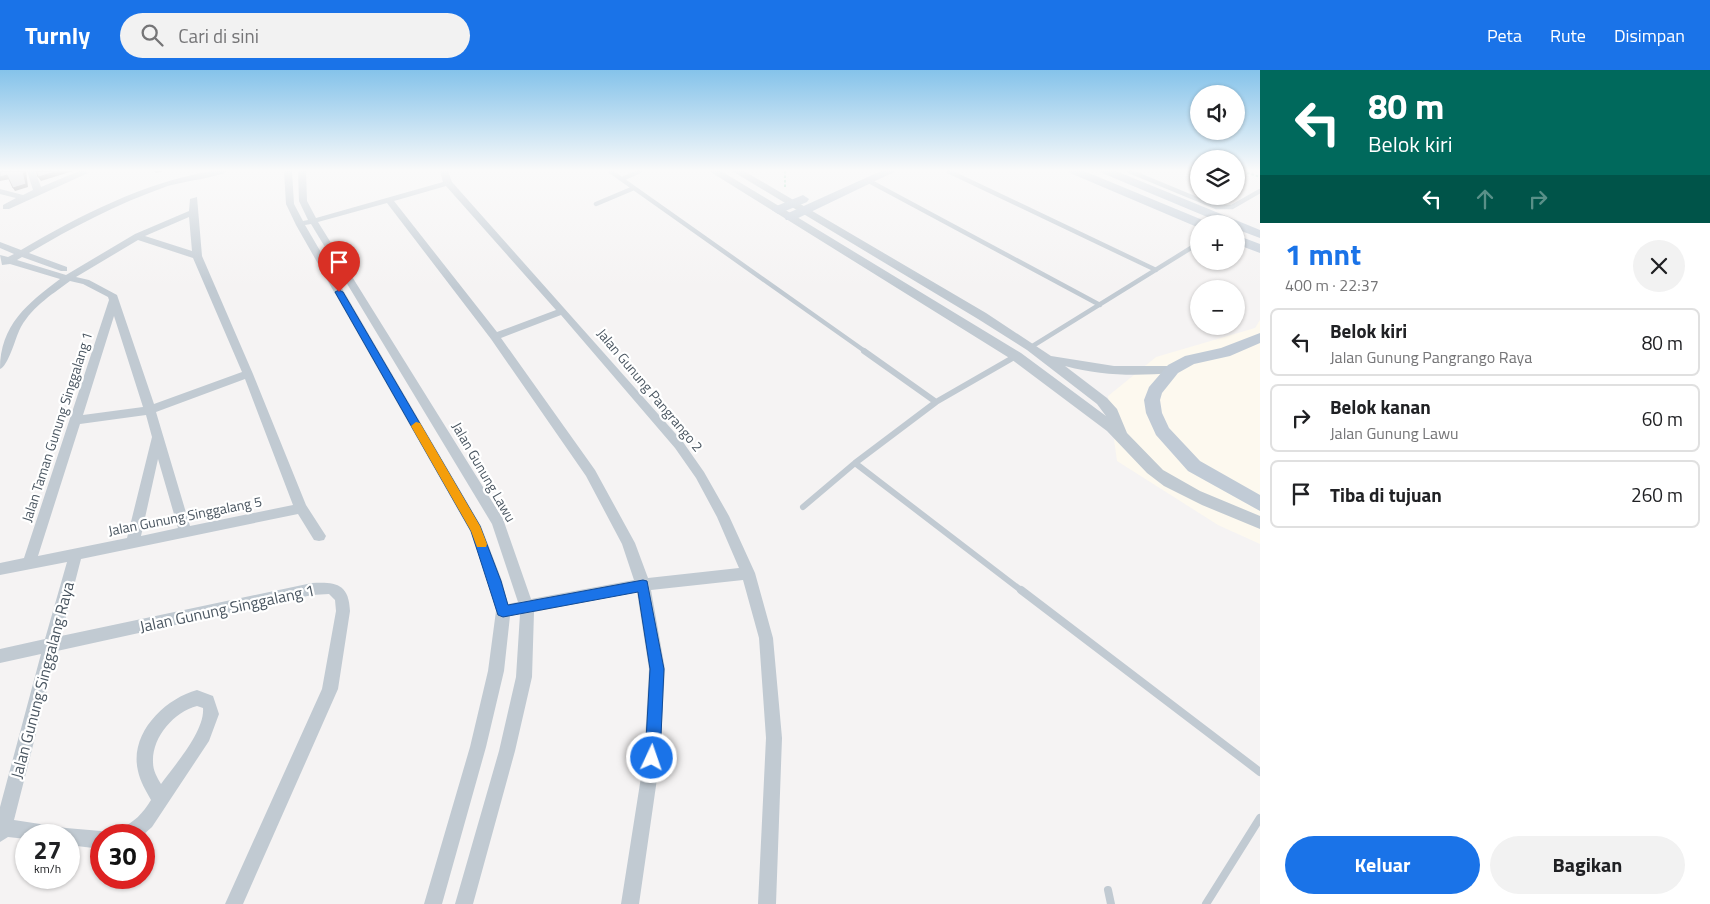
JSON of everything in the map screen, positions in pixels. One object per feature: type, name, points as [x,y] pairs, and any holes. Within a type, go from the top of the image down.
[{"type":"main road","points":[[790,217],[805,210]]},
{"type":"main road","points":[[1167,210],[1190,219]]},
{"type":"main road","points":[[1201,210],[1214,215]]},
{"type":"main road","points":[[1245,228],[1260,234]]},
{"type":"main road","points":[[1245,243],[1260,249]]},
{"type":"main road","points":[[1260,338],[1225,352],[1190,360],[1173,369],[1155,391],[1152,400],[1154,413],[1162,431],[1194,466],[1260,504]]},
{"type":"street","points":[[2,260],[12,249],[85,210]]},
{"type":"street","points":[[2,260],[22,253],[100,210]]},
{"type":"street","points":[[293,210],[476,530],[495,581],[503,611],[496,671],[478,747],[433,904]]},
{"type":"street","name":"Jalan Gunung Lawu","points":[[308,210],[498,523],[527,607],[524,676],[507,751],[464,904]]},
{"type":"street","points":[[300,225],[353,210]]},
{"type":"street","points":[[397,210],[495,337],[591,473],[628,542],[643,585],[657,669],[652,758],[630,904]]},
{"type":"street","name":"Jalan Gunung Pangrango 2","points":[[472,210],[563,311],[684,452],[700,475],[723,516],[748,573],[766,638],[774,738],[767,904]]},
{"type":"street","points":[[778,210],[1016,356],[1070,394],[1122,435],[1150,468],[1167,480],[1187,491],[1260,523]]},
{"type":"street","points":[[805,210],[1044,356],[1102,402],[1112,413],[1122,435]]},
{"type":"street","points":[[0,365],[21,318],[27,310],[71,275],[138,236],[193,212],[197,256],[248,374],[300,507],[319,536]]},
{"type":"street","points":[[138,236],[197,256]]},
{"type":"street","points":[[0,245],[108,291],[114,299],[150,410],[186,534]]},
{"type":"street","points":[[2,260],[71,275]]},
{"type":"street","name":"Jalan Taman Gunung Singgalang 1","points":[[29,564],[114,299]]},
{"type":"street","points":[[495,337],[563,311]]},
{"type":"street","points":[[1044,356],[1074,365],[1105,371],[1173,369]]},
{"type":"street","points":[[75,420],[150,410],[248,374]]},
{"type":"street","points":[[132,544],[158,437]]},
{"type":"street","name":"Jalan Gunung Singgalang 5","points":[[0,569],[186,534],[292,511],[300,507]]},
{"type":"street","name":"Jalan Gunung Singgalang Raya","points":[[1,829],[52,645],[74,555]]},
{"type":"street","points":[[503,611],[643,585],[748,573]]},
{"type":"street","name":"Jalan Gunung Singgalang 1","points":[[0,656],[312,589],[332,588],[339,594],[343,602],[343,611],[330,689],[234,904]]},
{"type":"street","points":[[143,824],[151,816],[204,734],[211,717],[211,707],[208,701],[197,698],[189,699],[159,722],[150,738],[145,760],[146,771],[160,800]]},
{"type":"street","points":[[1,829],[15,830]]},
{"type":"lane","points":[[665,210],[936,402]]},
{"type":"lane","points":[[928,210],[1100,305]]},
{"type":"lane","points":[[1030,210],[1156,270]]},
{"type":"lane","points":[[1031,347],[1190,249]]},
{"type":"lane","points":[[803,507],[856,462],[936,402],[1016,356]]},
{"type":"lane","points":[[856,462],[1260,772]]},
{"type":"lane","points":[[1206,904],[1260,818]]},
{"type":"lane","points":[[1108,890],[1111,904]]},
{"type":"shaded area","points":[[1260,320],[1260,544],[1218,525],[1117,461],[1108,396],[1156,357],[1231,335],[1245,335],[1245,331],[1255,328]]},
{"type":"slow traffic","points":[[416,426],[476,530],[481,544]]},
{"type":"route","points":[[339,292],[476,530],[495,581],[503,611],[643,585],[657,669],[652,758]]}]
